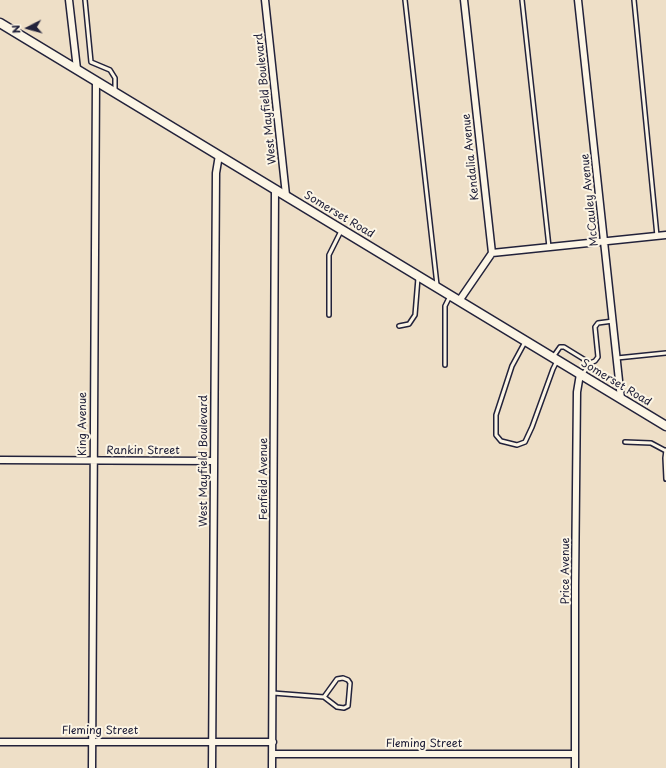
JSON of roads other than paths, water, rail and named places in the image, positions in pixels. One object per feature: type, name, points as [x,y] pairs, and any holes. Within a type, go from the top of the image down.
[{"type":"main road","name":"Somerset Road","points":[[0,23],[666,426]]},
{"type":"street","points":[[69,0],[77,69]]},
{"type":"street","name":"West Mayfield Boulevard","points":[[265,0],[286,196]]},
{"type":"street","name":"Kendalia Avenue","points":[[464,0],[492,254]]},
{"type":"street","name":"McCauley Avenue","points":[[578,0],[621,399]]},
{"type":"street","name":"King Avenue","points":[[92,768],[96,81]]},
{"type":"street","name":"West Mayfield Boulevard","points":[[212,768],[216,173],[219,155]]},
{"type":"street","name":"Fenfield Avenue","points":[[272,768],[275,189]]},
{"type":"street","points":[[459,301],[492,254],[666,235]]},
{"type":"street","name":"Price Avenue","points":[[575,768],[577,446],[578,392],[581,374]]},
{"type":"street","name":"Rankin Street","points":[[0,460],[214,461]]},
{"type":"street","name":"Fleming Street","points":[[0,742],[273,742]]},
{"type":"street","name":"Fleming Street","points":[[272,754],[575,754]]},
{"type":"lane","points":[[85,0],[91,62],[110,70],[115,78],[115,92]]},
{"type":"lane","points":[[405,0],[437,287]]},
{"type":"lane","points":[[522,0],[549,247]]},
{"type":"lane","points":[[634,0],[658,236]]},
{"type":"lane","points":[[329,315],[329,255],[341,229]]},
{"type":"lane","points":[[399,326],[409,324],[415,315],[418,276]]},
{"type":"lane","points":[[445,365],[445,306],[450,295]]},
{"type":"lane","points":[[581,374],[590,363],[595,361],[598,357],[595,327],[598,323],[613,322]]},
{"type":"lane","points":[[526,341],[512,366],[496,415],[496,435],[500,441],[517,445],[525,442],[532,427],[560,347],[564,347],[590,363]]},
{"type":"lane","points":[[617,358],[666,353]]},
{"type":"lane","points":[[625,442],[651,443],[666,450],[666,479]]},
{"type":"lane","points":[[273,693],[324,697],[337,707],[344,708],[348,706],[350,683],[348,680],[343,678],[337,679],[324,697]]}]
